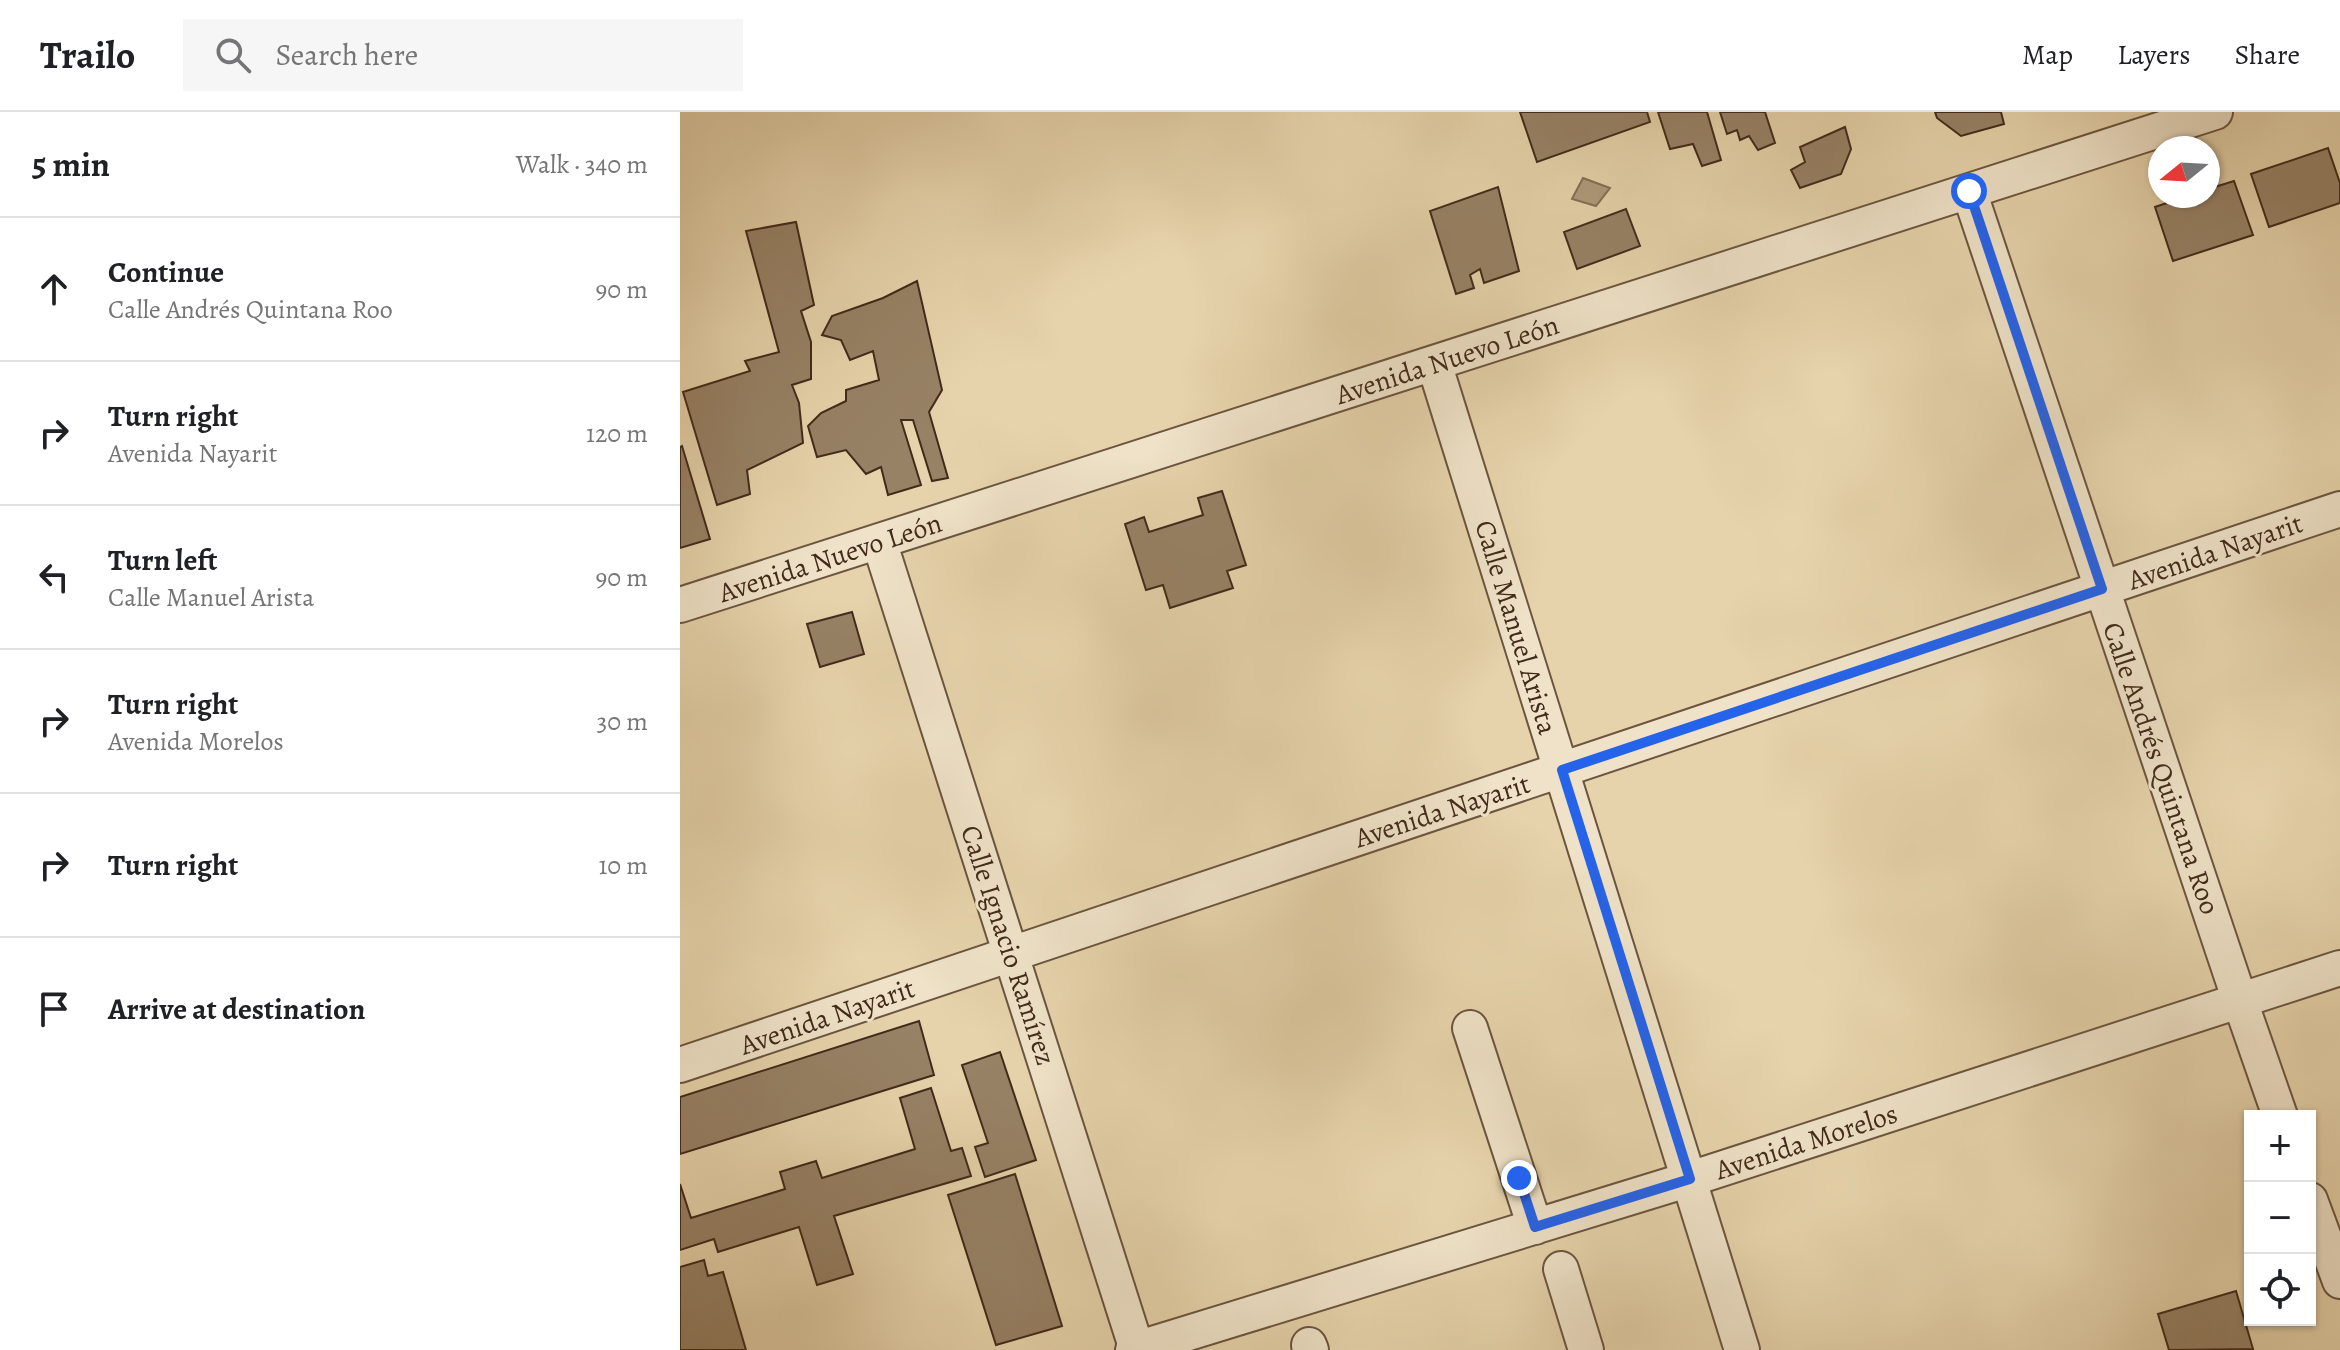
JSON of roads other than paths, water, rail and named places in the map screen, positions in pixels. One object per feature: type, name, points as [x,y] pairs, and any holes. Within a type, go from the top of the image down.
[{"type":"street","name":"Avenida Nuevo León","points":[[680,605],[2215,112]]},
{"type":"street","name":"Calle Andrés Quintana Roo","points":[[1969,191],[2278,1110]]},
{"type":"street","name":"Calle Manuel Arista","points":[[1434,363],[1742,1350]]},
{"type":"street","name":"Avenida Nayarit","points":[[680,1065],[2340,509]]},
{"type":"street","name":"Calle Ignacio Ramírez","points":[[879,541],[1136,1350]]},
{"type":"street","name":"Avenida Morelos","points":[[1136,1350],[1690,1179],[2340,968]]},
{"type":"street","points":[[1470,1028],[1535,1227]]},
{"type":"street","points":[[2316,1216],[2340,1281]]},
{"type":"street","points":[[1561,1269],[1586,1350]]}]
